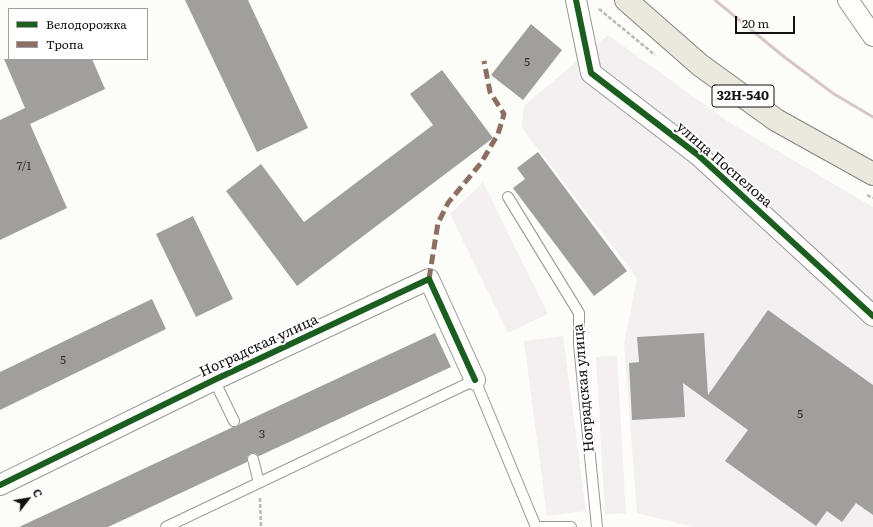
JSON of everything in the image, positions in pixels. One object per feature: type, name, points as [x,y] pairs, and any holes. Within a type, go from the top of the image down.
[{"type":"main road","name":"32Н-540","points":[[626,0],[700,65],[776,120],[873,174]]},
{"type":"street","name":"улица Поспелова","points":[[576,0],[591,73],[698,155],[873,316]]},
{"type":"street","points":[[848,0],[873,36]]},
{"type":"street","name":"Ноградская улица","points":[[1,481],[430,279],[475,380]]},
{"type":"lane","name":"Ноградская улица","points":[[508,197],[578,313],[579,345],[597,527]]},
{"type":"lane","points":[[214,380],[234,421]]},
{"type":"lane","points":[[166,527],[475,380],[536,527],[571,527]]},
{"type":"lane","points":[[253,459],[259,483]]},
{"type":"path","points":[[259,483],[262,527]]},
{"type":"shaded area","points":[[608,35],[730,123],[873,207],[873,527],[694,527],[637,513],[624,344],[637,278],[522,128],[524,106]]},
{"type":"shaded area","points":[[483,182],[548,314],[508,333],[450,214]]},
{"type":"shaded area","points":[[563,336],[586,511],[547,516],[524,341]]},
{"type":"shaded area","points":[[617,356],[626,513],[605,515],[596,357]]},
{"type":"building","points":[[185,0],[248,0],[308,128],[257,152]]},
{"type":"building","points":[[531,24],[562,50],[523,100],[491,75]]},
{"type":"building","points":[[4,59],[92,60],[105,89],[30,124],[67,208],[0,240],[0,120],[25,108]]},
{"type":"building","points":[[442,70],[493,138],[297,286],[226,191],[261,164],[304,222],[433,125],[410,94]]},
{"type":"building","points":[[538,152],[627,271],[594,296],[513,188],[525,179],[517,168]]},
{"type":"building","points":[[193,216],[233,299],[196,317],[156,234]]},
{"type":"building","points":[[152,299],[166,329],[0,410],[0,372]]},
{"type":"building","points":[[768,310],[873,385],[873,515],[856,503],[842,522],[827,511],[816,526],[725,461],[748,430],[683,383],[685,417],[632,420],[629,363],[639,362],[637,337],[704,333],[708,395]]},
{"type":"building","points":[[435,333],[451,367],[259,456],[255,453],[251,453],[247,457],[247,462],[108,527],[19,527],[233,427],[236,427]]},
{"type":"railway","points":[[715,0],[783,56],[834,94],[873,117]]},
{"type":"marked path","points":[[429,279],[438,223],[448,203],[481,163],[498,134],[504,114],[490,92],[484,61]]},
{"type":"cycle path","points":[[576,0],[591,73],[698,155],[873,316]]},
{"type":"cycle path","points":[[0,485],[214,380],[429,279],[475,380]]}]
